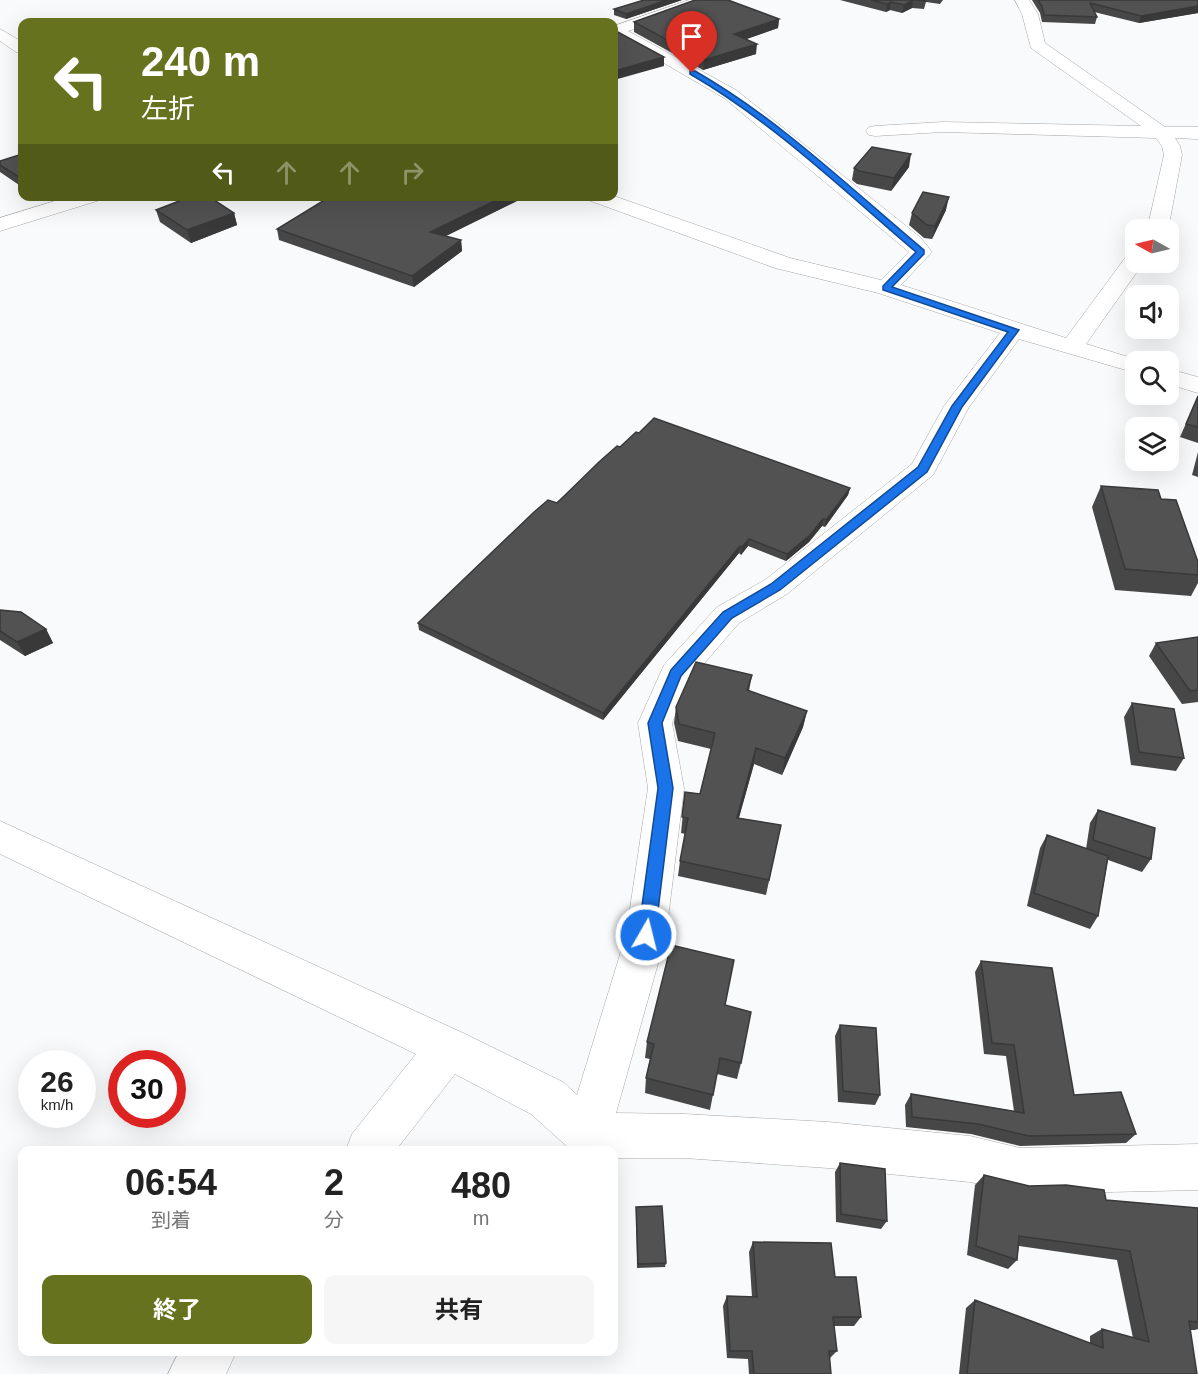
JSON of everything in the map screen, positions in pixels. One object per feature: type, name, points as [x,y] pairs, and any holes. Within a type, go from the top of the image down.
[{"type":"main road","points":[[618,29],[704,0]]},
{"type":"main road","points":[[1022,0],[1030,14],[1036,45],[1161,132],[1171,146],[1173,155],[1159,219]]},
{"type":"main road","points":[[618,32],[730,94],[913,243],[921,252],[886,288]]},
{"type":"main road","points":[[0,34],[18,46]]},
{"type":"main road","points":[[874,131],[943,127],[1198,133]]},
{"type":"main road","points":[[0,225],[77,201]]},
{"type":"main road","points":[[609,201],[783,263],[886,288],[1014,330],[1125,363]]},
{"type":"main road","points":[[1072,347],[1126,273]]},
{"type":"main road","points":[[587,1135],[646,935],[666,788],[655,723],[676,674],[728,615],[776,587],[923,469],[957,406],[1014,330]]},
{"type":"main road","points":[[1179,379],[1198,385]]},
{"type":"main road","points":[[0,837],[448,1048],[547,1098],[587,1135],[684,1136],[828,1145],[970,1159],[1020,1171],[1198,1167]]},
{"type":"main road","points":[[371,1146],[448,1048]]},
{"type":"main road","points":[[194,1374],[208,1356]]},
{"type":"building","points":[[644,0],[667,0],[626,14],[614,9]]},
{"type":"building","points":[[695,0],[728,0],[779,19],[734,34],[757,44],[704,60],[634,22]]},
{"type":"building","points":[[871,0],[913,0],[904,5]]},
{"type":"building","points":[[1038,0],[1198,0],[1198,6],[1141,16],[1090,3],[1097,17],[1044,15]]},
{"type":"building","points":[[618,32],[664,57],[618,70]]},
{"type":"building","points":[[872,147],[911,154],[894,178],[854,168]]},
{"type":"building","points":[[18,155],[18,176],[0,165],[0,161]]},
{"type":"building","points":[[923,192],[949,197],[935,226],[927,225],[912,213]]},
{"type":"building","points":[[179,201],[216,201],[234,213],[187,230],[156,210]]},
{"type":"building","points":[[323,201],[495,201],[430,232],[461,240],[412,276],[277,229]]},
{"type":"building","points":[[1198,396],[1198,427],[1186,424]]},
{"type":"building","points":[[654,418],[850,488],[826,520],[823,519],[810,535],[787,554],[749,539],[742,547],[740,546],[603,713],[418,623],[533,513],[548,500],[557,503],[617,446],[620,447],[636,432],[639,433]]},
{"type":"building","points":[[1101,486],[1158,490],[1161,499],[1176,500],[1198,562],[1198,575],[1125,569]]},
{"type":"building","points":[[0,610],[21,612],[46,629],[17,642],[0,631]]},
{"type":"building","points":[[1198,637],[1198,690],[1190,691],[1156,643]]},
{"type":"building","points":[[696,662],[752,675],[747,690],[807,711],[785,758],[756,748],[737,818],[781,825],[769,880],[680,861],[688,818],[682,817],[685,792],[700,794],[715,733],[679,724],[676,707]]},
{"type":"building","points":[[1132,703],[1174,709],[1184,758],[1139,752]]},
{"type":"building","points":[[1098,810],[1155,828],[1151,859],[1093,840]]},
{"type":"building","points":[[1047,835],[1108,856],[1098,916],[1034,893]]},
{"type":"building","points":[[671,945],[734,960],[725,1005],[751,1012],[741,1063],[720,1058],[713,1095],[646,1078],[654,1044],[647,1042]]},
{"type":"building","points":[[981,961],[1052,968],[1074,1095],[1121,1092],[1136,1134],[1029,1136],[978,1124],[912,1117],[911,1094],[1024,1113],[1014,1045],[992,1043]]},
{"type":"building","points":[[840,1025],[876,1028],[880,1095],[843,1091]]},
{"type":"building","points":[[840,1163],[885,1169],[887,1221],[841,1214]]},
{"type":"building","points":[[984,1175],[1029,1186],[1066,1185],[1104,1190],[1106,1200],[1198,1208],[1198,1322],[1189,1321],[1197,1374],[967,1374],[975,1300],[1103,1348],[1102,1329],[1149,1342],[1130,1251],[1019,1236],[1017,1260],[976,1246]]},
{"type":"building","points":[[662,1206],[666,1263],[638,1264],[636,1207]]},
{"type":"building","points":[[753,1242],[831,1243],[835,1277],[856,1277],[861,1317],[833,1317],[837,1351],[829,1351],[831,1374],[754,1374],[752,1351],[730,1351],[727,1296],[757,1297]]},
{"type":"route","points":[[646,935],[666,788],[655,723],[676,674],[728,615],[776,587],[923,469],[957,406],[1014,330],[886,288],[921,252],[913,243],[730,94],[692,73]]}]
